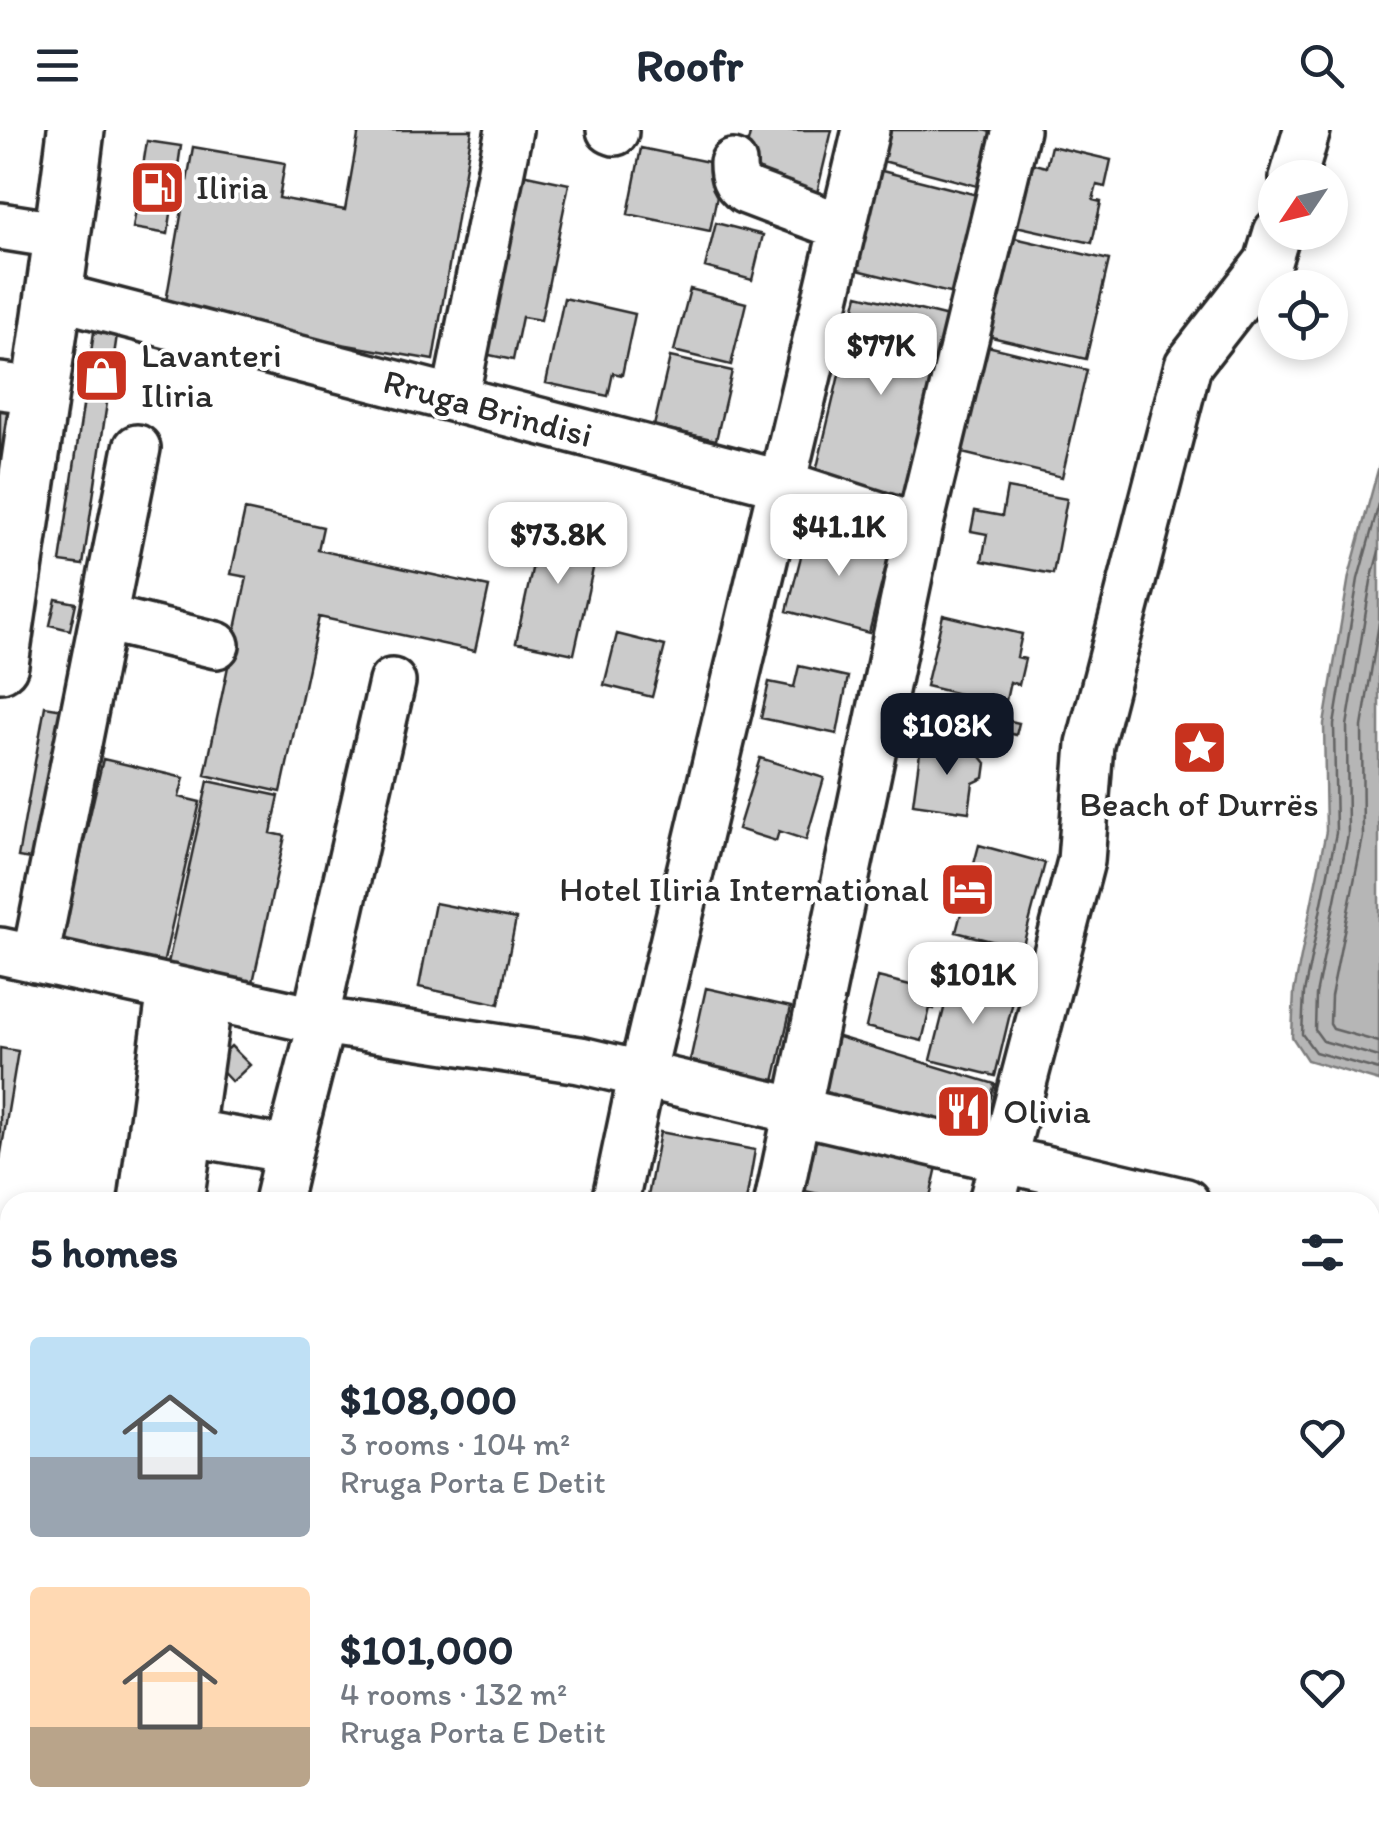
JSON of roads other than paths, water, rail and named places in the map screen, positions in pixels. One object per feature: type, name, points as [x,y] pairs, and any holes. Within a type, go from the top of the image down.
[{"type":"main road","points":[[0,664],[20,388],[56,296],[76,130]]},
{"type":"street","points":[[454,399],[509,130]]},
{"type":"street","points":[[617,1192],[866,130]]},
{"type":"street","points":[[780,1192],[919,528],[1016,130]]},
{"type":"street","points":[[1298,160],[1307,130]]},
{"type":"street","points":[[733,162],[733,176],[746,191],[842,227]]},
{"type":"street","points":[[0,226],[63,236]]},
{"type":"street","points":[[997,1181],[1082,861],[1090,744],[1188,365],[1268,262],[1271,250]]},
{"type":"street","name":"Rruga Brindisi","points":[[56,296],[783,484],[919,528]]},
{"type":"street","points":[[137,448],[104,618],[18,955],[318,1021],[580,1060],[797,1112],[997,1181],[1096,1192]]},
{"type":"street","points":[[104,618],[216,646]]},
{"type":"street","points":[[280,1192],[392,682]]},
{"type":"street","points":[[146,1192],[171,1130],[190,993]]},
{"type":"street","points":[[171,1130],[290,1150]]},
{"type":"street","points":[[171,1130],[179,1192]]},
{"type":"water","points":[[1379,466],[1379,1081],[1307,1060],[1292,1037],[1294,992],[1326,831],[1324,724],[1349,576]]},
{"type":"place","name":"Iliria","points":[[157,187]]},
{"type":"place","name":"Lavanteri Iliria","points":[[102,375]]},
{"type":"place","name":"Beach of Durrës","points":[[1199,748]]},
{"type":"place","name":"Hotel Iliria International","points":[[968,889]]},
{"type":"place","name":"Olivia","points":[[964,1111]]}]
